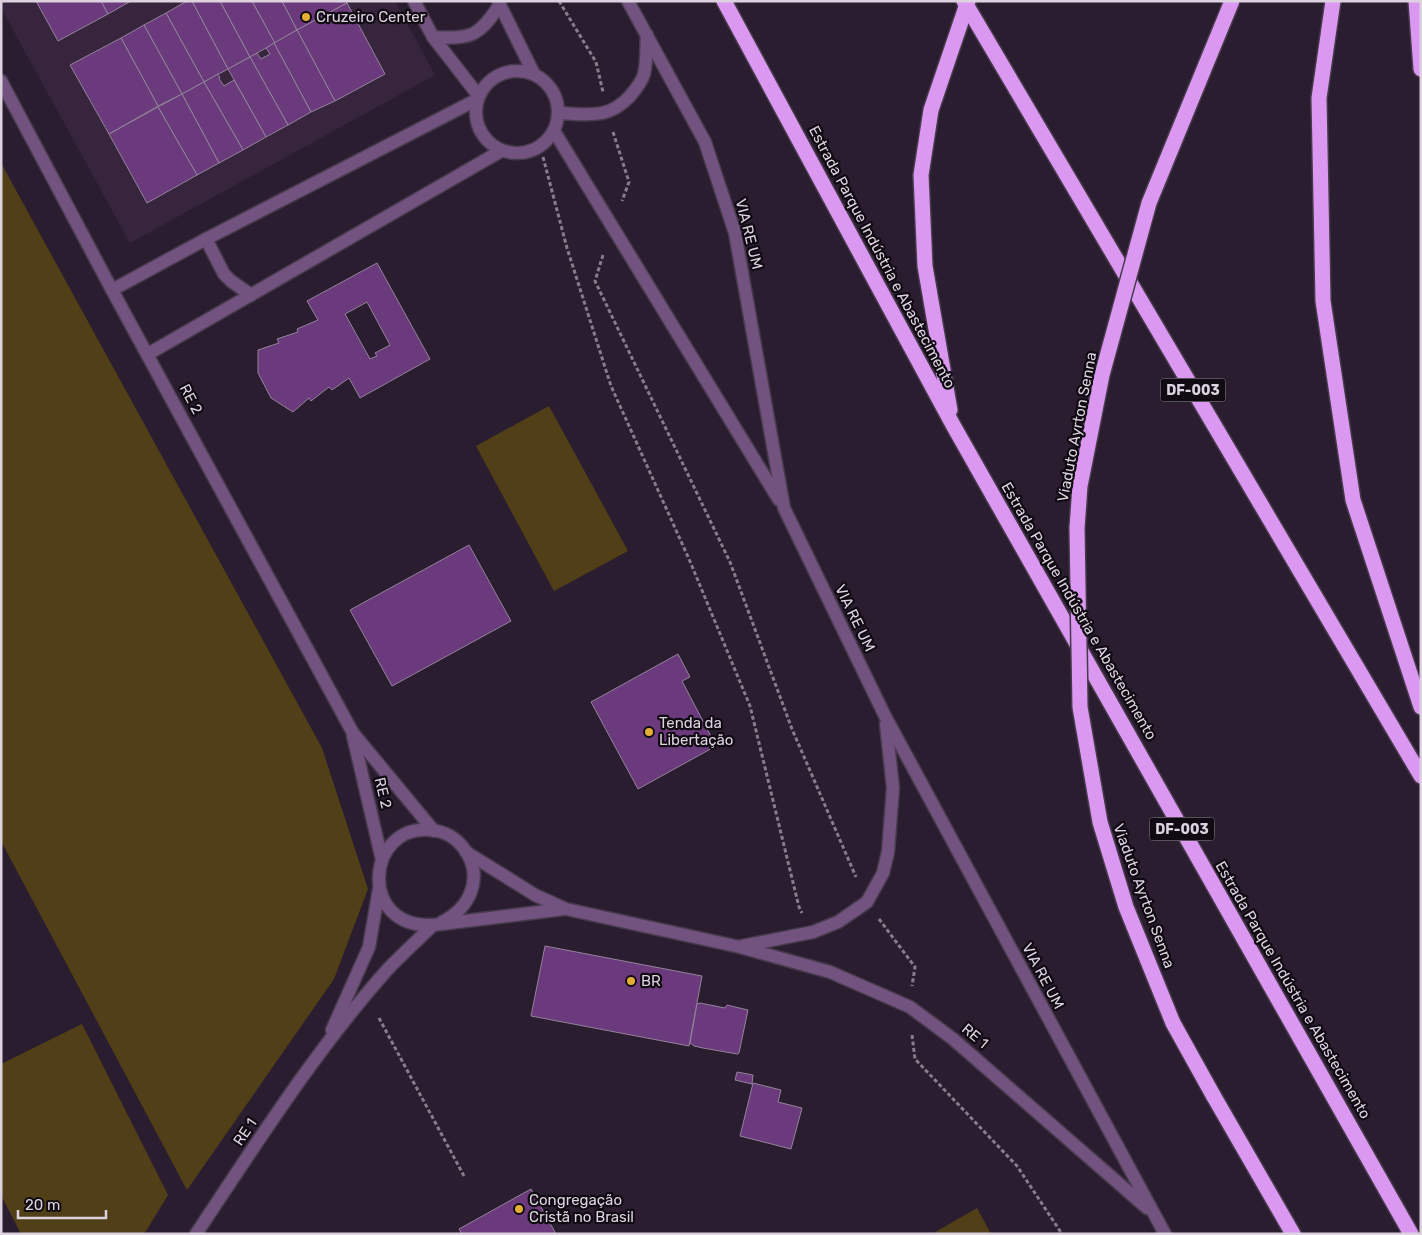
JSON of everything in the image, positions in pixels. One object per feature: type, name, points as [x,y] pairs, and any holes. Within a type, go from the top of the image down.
[{"type":"highway","name":"Estrada Parque Indústria e Abastecimento","points":[[724,1],[953,424],[1411,1234]]},
{"type":"highway","name":"Viaduto Ayrton Senna","points":[[1232,1],[1149,203],[1102,375],[1080,486],[1076,528],[1080,707],[1100,822],[1126,906],[1173,1023],[1293,1234]]},
{"type":"highway","points":[[1333,1],[1319,98],[1323,300],[1353,500],[1421,707]]},
{"type":"highway","points":[[1416,1],[1421,69]]},
{"type":"highway","points":[[953,424],[925,266],[921,175],[930,110],[966,2]]},
{"type":"highway","name":"DF-003","points":[[966,2],[1421,776]]},
{"type":"street","points":[[414,1],[433,37],[478,97],[476,117],[484,138],[501,151],[522,154],[540,146],[554,131],[558,122],[556,97],[547,84],[534,74],[499,3]]},
{"type":"street","name":"VIA RE UM","points":[[628,1],[704,142],[735,233],[784,508],[885,716],[1165,1234]]},
{"type":"street","points":[[433,37],[459,38],[475,34],[489,20],[499,3]]},
{"type":"street","points":[[558,113],[598,115],[608,113],[620,106],[636,89],[644,74],[647,35]]},
{"type":"street","points":[[112,290],[478,97],[489,82],[502,74],[518,71],[534,74]]},
{"type":"street","name":"RE 2","points":[[1,80],[112,290],[353,733],[434,830]]},
{"type":"street","points":[[554,131],[784,508]]},
{"type":"street","points":[[148,354],[501,151]]},
{"type":"street","points":[[206,239],[224,274],[251,295]]},
{"type":"street","name":"RE 1","points":[[740,947],[813,932],[838,922],[867,902],[884,873],[888,852],[893,788],[885,716]]},
{"type":"street","name":"RE 2","points":[[353,733],[382,860]]},
{"type":"street","points":[[434,830],[456,840],[466,852],[473,869],[473,888],[458,913],[438,924],[415,924],[398,916],[386,903],[379,886],[378,877],[386,851],[399,838],[416,831],[434,830]]},
{"type":"street","name":"RE 1","points":[[466,852],[535,895],[566,909],[740,947],[830,972],[910,1007],[953,1039],[1153,1213]]},
{"type":"street","name":"RE 1","points":[[323,1049],[369,947],[379,886]]},
{"type":"street","name":"RE 1","points":[[196,1234],[290,1093],[323,1049],[388,969],[438,924],[566,909]]},
{"type":"path","points":[[558,1],[596,62],[608,113],[629,182],[612,226],[595,281],[730,562],[792,729],[867,902],[915,967],[910,1007],[915,1059],[1017,1166],[1062,1234]]},
{"type":"path","points":[[540,146],[567,248],[611,386],[688,559],[750,706],[799,907],[813,932]]},
{"type":"path","points":[[379,1018],[464,1176]]},
{"type":"shaded area","points":[[1,1],[395,1],[435,75],[130,243],[1,8]]},
{"type":"shaded area","points":[[1,163],[322,748],[368,889],[334,979],[187,1190],[1,841]]},
{"type":"shaded area","points":[[549,406],[628,551],[554,591],[476,446]]},
{"type":"shaded area","points":[[82,1024],[168,1195],[146,1231],[141,1234],[21,1234],[1,1195],[1,1064]]},
{"type":"shaded area","points":[[977,1208],[991,1234],[932,1234]]},
{"type":"building","points":[[36,1],[101,1],[108,14],[58,41]]},
{"type":"building","points":[[101,1],[131,1],[108,14]]},
{"type":"building","points":[[187,1],[192,1],[228,69],[204,82],[166,13]]},
{"type":"building","points":[[192,1],[220,1],[250,57],[228,69]]},
{"type":"building","points":[[220,1],[252,1],[275,43],[250,57]]},
{"type":"building","points":[[252,1],[282,1],[297,30],[275,43]]},
{"type":"building","name":"Cruzeiro Center","points":[[282,1],[346,1],[347,3],[297,30]]},
{"type":"building","points":[[347,3],[385,74],[335,101],[297,30]]},
{"type":"building","points":[[166,13],[204,82],[182,94],[144,25]]},
{"type":"building","points":[[144,25],[182,94],[158,106],[121,38]]},
{"type":"building","points":[[297,30],[335,101],[311,112],[274,43]]},
{"type":"building","points":[[121,38],[158,106],[109,134],[70,65]]},
{"type":"building","points":[[274,43],[311,112],[288,125],[250,57],[257,53],[261,59],[270,54],[266,48]]},
{"type":"building","points":[[250,57],[288,125],[266,137],[228,69]]},
{"type":"building","points":[[218,74],[224,86],[234,80],[266,137],[243,150],[204,82]]},
{"type":"building","points":[[204,82],[243,150],[219,163],[182,94]]},
{"type":"building","points":[[182,94],[219,163],[197,175],[158,107]]},
{"type":"building","points":[[158,107],[197,175],[147,203],[109,134]]},
{"type":"building","points":[[377,263],[430,359],[360,398],[349,378],[332,390],[329,387],[311,401],[309,398],[293,412],[271,398],[258,373],[258,350],[279,343],[277,339],[298,332],[297,329],[318,320],[307,301]],"holes":[[[367,302],[390,345],[375,353],[377,356],[370,359],[345,314]]]},
{"type":"building","points":[[469,545],[511,621],[392,686],[350,610]]},
{"type":"building","name":"Tenda da Libertação","points":[[678,654],[690,677],[682,681],[716,746],[638,789],[591,702]]},
{"type":"building","points":[[545,946],[702,976],[689,1046],[531,1016]]},
{"type":"building","points":[[697,1004],[725,1008],[727,1005],[748,1010],[739,1053],[703,1048],[690,1043]]},
{"type":"building","points":[[737,1072],[753,1075],[752,1084],[735,1080]]},
{"type":"building","points":[[753,1083],[781,1090],[778,1102],[802,1108],[791,1149],[740,1136]]},
{"type":"building","name":"Congregação Cristã no Brasil","points":[[531,1189],[556,1234],[462,1234],[459,1229]]},
{"type":"place","name":"Cruzeiro Center","points":[[306,17]]},
{"type":"place","name":"Tenda da Libertação","points":[[649,732]]},
{"type":"place","name":"BR","points":[[631,981]]},
{"type":"place","name":"Congregação Cristã no Brasil","points":[[519,1209]]}]
